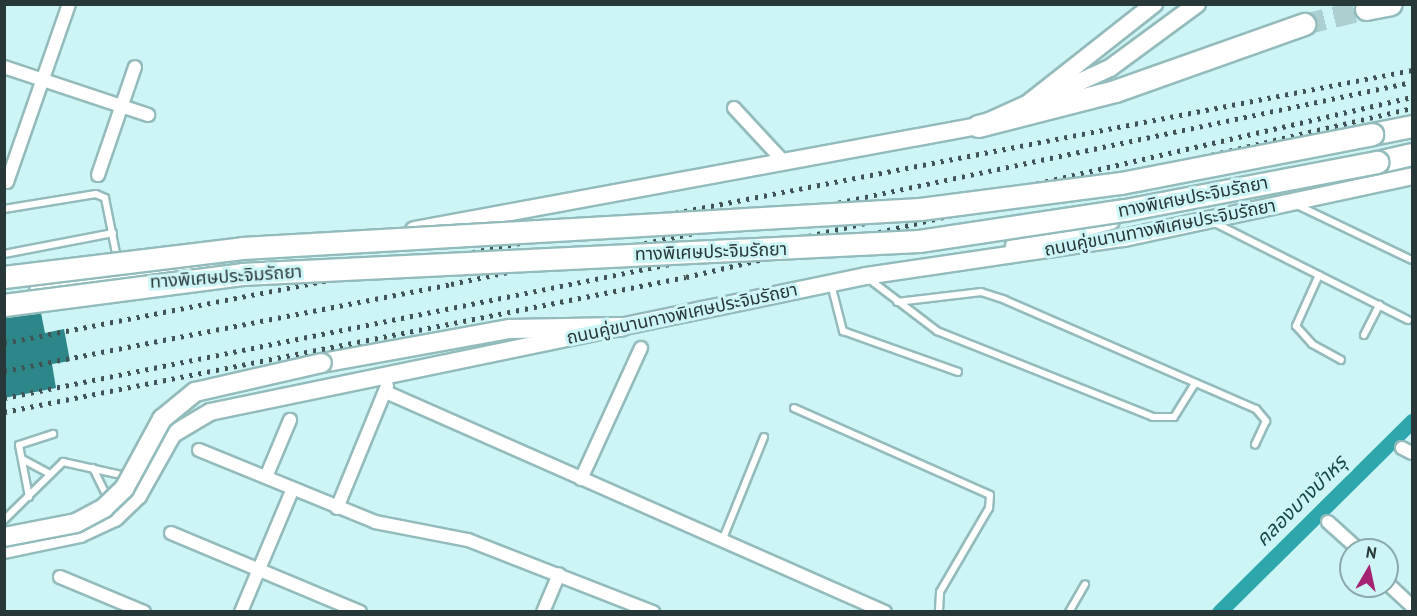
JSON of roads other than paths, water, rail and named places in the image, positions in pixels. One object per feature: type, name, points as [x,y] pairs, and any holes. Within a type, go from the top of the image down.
[{"type":"highway","points":[[1366,9],[1391,4]]},
{"type":"highway","points":[[978,126],[1115,91],[1304,24]]},
{"type":"highway","name":"ทางพิเศษประจิมรัถยา","points":[[4,277],[232,249],[920,209],[1120,183],[1413,126]]},
{"type":"highway","name":"ทางพิเศษประจิมรัถยา","points":[[4,305],[242,274],[919,241],[1125,210],[1413,154]]},
{"type":"main road","points":[[1027,104],[1154,4]]},
{"type":"main road","points":[[4,297],[121,276],[538,210],[978,126],[1110,68],[1197,4]]},
{"type":"main road","points":[[954,262],[1109,221],[1413,162]]},
{"type":"main road","name":"ถนนคู่ขนานทางพิเศษประจิมรัถยา","points":[[4,550],[101,527],[130,506],[173,434],[210,412],[866,276],[1078,246],[1413,176]]},
{"type":"main road","points":[[4,537],[76,523],[104,508],[124,489],[162,419],[195,392],[322,363],[510,329],[621,327]]},
{"type":"street","points":[[7,182],[69,4]]},
{"type":"street","points":[[4,67],[148,115]]},
{"type":"street","points":[[98,175],[135,67]]},
{"type":"street","points":[[734,108],[784,162]]},
{"type":"street","points":[[581,479],[641,348]]},
{"type":"street","points":[[337,508],[388,393],[386,376]]},
{"type":"street","points":[[388,393],[885,612]]},
{"type":"street","points":[[266,477],[290,420]]},
{"type":"street","points":[[199,450],[337,508],[403,528],[447,534],[559,574],[653,612]]},
{"type":"street","points":[[241,612],[293,488]]},
{"type":"street","points":[[1328,522],[1346,538]]},
{"type":"street","points":[[171,533],[360,612]]},
{"type":"street","points":[[543,612],[559,574]]},
{"type":"street","points":[[60,577],[144,612]]},
{"type":"street","points":[[1399,594],[1413,606]]},
{"type":"lane","points":[[4,209],[96,194],[105,198],[121,276]]},
{"type":"lane","points":[[1291,202],[1413,260]]},
{"type":"lane","points":[[1209,220],[1408,320]]},
{"type":"lane","points":[[4,254],[113,233]]},
{"type":"lane","points":[[1318,275],[1296,326],[1312,344],[1341,360]]},
{"type":"lane","points":[[866,276],[937,331],[1161,419],[1180,411],[1195,382]]},
{"type":"lane","points":[[831,283],[843,331],[958,372]]},
{"type":"lane","points":[[897,302],[981,292],[1195,382],[1263,415],[1265,427],[1255,445]]},
{"type":"lane","points":[[1364,335],[1379,305]]},
{"type":"lane","points":[[794,408],[990,495],[988,508],[940,592],[939,612]]},
{"type":"lane","points":[[29,497],[21,442],[53,434]]},
{"type":"lane","points":[[722,541],[764,437]]},
{"type":"lane","points":[[22,459],[48,473]]},
{"type":"lane","points":[[4,520],[29,497],[48,473],[63,462],[131,477],[149,473]]},
{"type":"lane","points":[[93,468],[109,502],[101,527]]},
{"type":"lane","points":[[1069,612],[1084,584]]},
{"type":"waterway","name":"คลองบางบำหรุ","points":[[1219,612],[1412,421]]},
{"type":"tunnel","points":[[1304,24],[1366,9]]},
{"type":"railway","points":[[4,343],[1412,70]]},
{"type":"railway","points":[[4,371],[451,284],[1412,82]]},
{"type":"railway","points":[[4,398],[800,238],[1412,97]]},
{"type":"railway","points":[[4,412],[686,277],[1412,108]]}]
